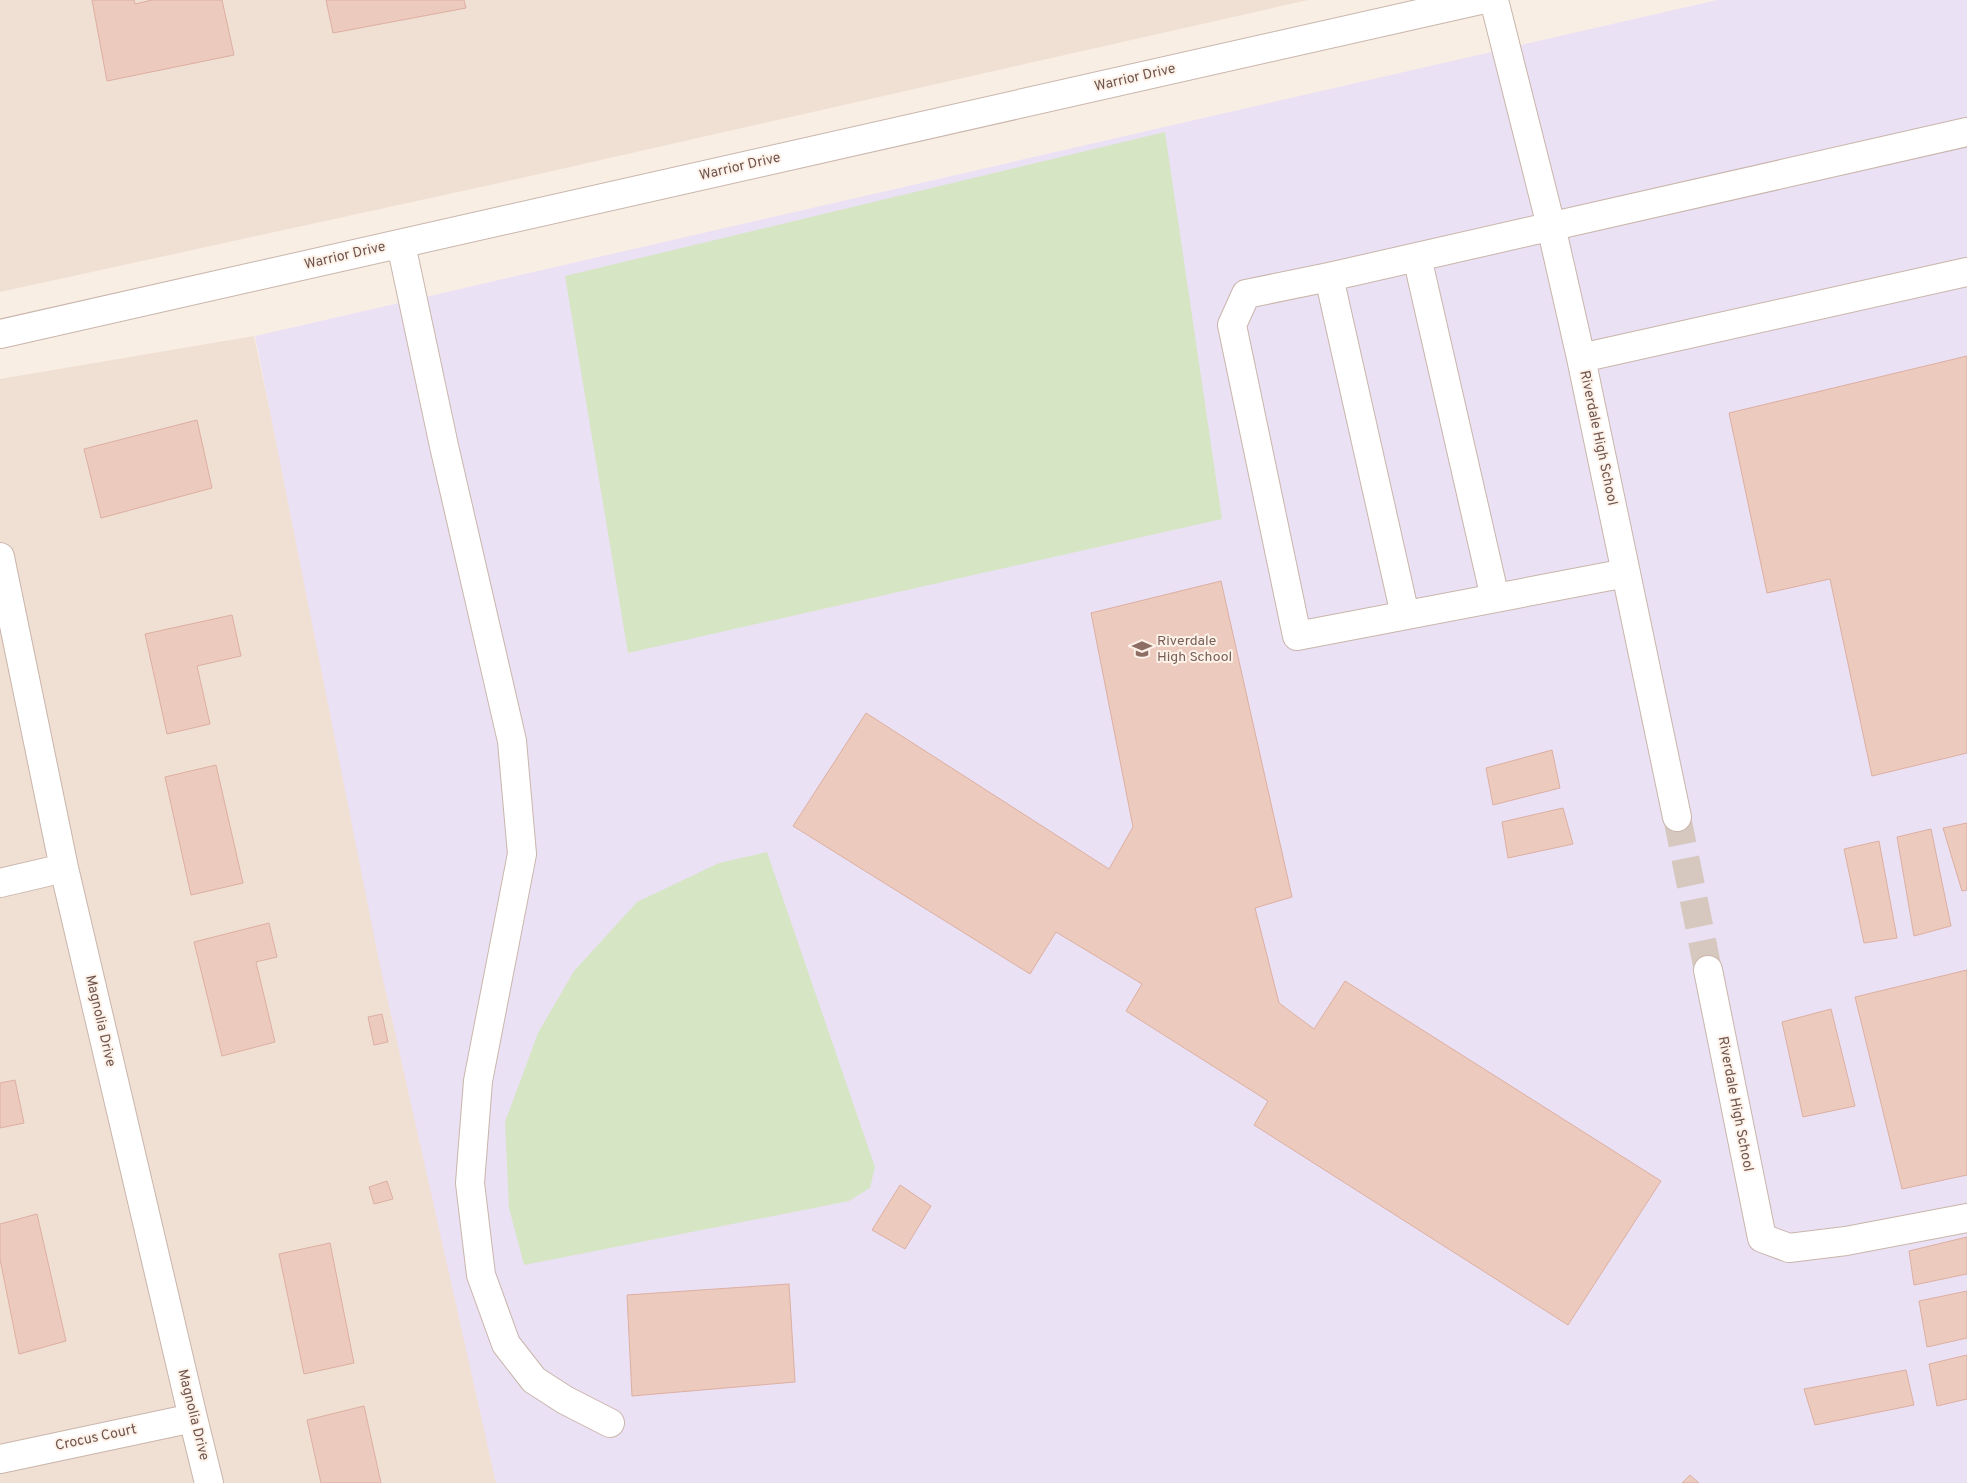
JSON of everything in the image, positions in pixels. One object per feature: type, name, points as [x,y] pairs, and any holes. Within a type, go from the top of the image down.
[{"type":"street","name":"Warrior Drive","points":[[0,334],[1480,0]]},
{"type":"street","points":[[1494,0],[1551,226],[1581,358]]},
{"type":"street","points":[[1626,573],[1296,636],[1232,324],[1246,294],[1329,277],[1967,132]]},
{"type":"street","points":[[400,244],[446,455],[512,741],[522,854],[478,1081],[470,1183],[480,1274],[506,1344],[534,1380],[565,1400],[610,1423]]},
{"type":"street","points":[[1418,257],[1494,598]]},
{"type":"street","name":"Riverdale High School","points":[[1677,817],[1581,358],[1967,272]]},
{"type":"street","points":[[1329,277],[1405,615]]},
{"type":"street","name":"Magnolia Drive","points":[[0,557],[64,868],[193,1418],[210,1483]]},
{"type":"street","points":[[0,882],[64,868]]},
{"type":"street","name":"Riverdale High School","points":[[1708,970],[1762,1238],[1790,1248],[1846,1241],[1967,1218]]},
{"type":"street","name":"Crocus Court","points":[[0,1459],[193,1418]]},
{"type":"shaded area","points":[[0,0],[1308,0],[490,185],[0,292]]},
{"type":"shaded area","name":"Riverdale High School","points":[[1717,0],[1967,0],[1967,1483],[496,1483],[379,961],[255,336]]},
{"type":"shaded area","points":[[254,336],[497,1483],[0,1483],[0,379]]},
{"type":"green space","points":[[1165,132],[1222,519],[628,653],[565,276]]},
{"type":"green space","points":[[767,852],[875,1167],[870,1188],[849,1201],[524,1265],[509,1208],[505,1122],[538,1033],[574,971],[637,902],[719,863]]},
{"type":"building","points":[[92,0],[134,0],[135,4],[152,0],[222,0],[234,55],[107,81]]},
{"type":"building","points":[[326,0],[464,0],[466,8],[333,33]]},
{"type":"building","points":[[1967,356],[1967,753],[1872,776],[1830,579],[1767,593],[1729,413]]},
{"type":"building","points":[[197,420],[212,488],[101,518],[84,449]]},
{"type":"building","points":[[1221,581],[1292,897],[1255,908],[1279,1003],[1314,1029],[1345,981],[1661,1181],[1568,1325],[1254,1125],[1268,1101],[1126,1011],[1142,984],[1056,932],[1030,974],[793,826],[866,713],[1109,869],[1133,827],[1091,613]]},
{"type":"building","points":[[232,615],[241,656],[197,666],[210,724],[167,734],[145,634]]},
{"type":"building","points":[[1552,750],[1560,788],[1493,805],[1486,768]]},
{"type":"building","points":[[216,765],[243,883],[191,895],[165,777]]},
{"type":"building","points":[[1563,808],[1573,844],[1508,858],[1502,822]]},
{"type":"building","points":[[1967,823],[1967,890],[1962,891],[1943,828]]},
{"type":"building","points":[[1931,829],[1951,926],[1914,936],[1897,837]]},
{"type":"building","points":[[1879,841],[1897,938],[1864,943],[1844,849]]},
{"type":"building","points":[[269,923],[277,957],[256,962],[275,1042],[222,1056],[194,942]]},
{"type":"building","points":[[1967,970],[1967,1175],[1902,1189],[1855,997]]},
{"type":"building","points":[[1831,1009],[1855,1106],[1803,1117],[1782,1022]]},
{"type":"building","points":[[382,1014],[388,1042],[374,1045],[368,1017]]},
{"type":"building","points":[[15,1080],[24,1123],[0,1128],[0,1083]]},
{"type":"building","points":[[387,1181],[393,1199],[374,1204],[369,1187]]},
{"type":"building","points":[[900,1185],[931,1206],[905,1249],[872,1230]]},
{"type":"building","points":[[37,1214],[66,1341],[19,1354],[0,1259],[0,1224]]},
{"type":"building","points":[[1967,1237],[1967,1274],[1914,1285],[1909,1251]]},
{"type":"building","points":[[330,1243],[354,1363],[304,1374],[279,1254]]},
{"type":"building","points":[[789,1284],[795,1382],[632,1396],[627,1295]]},
{"type":"building","points":[[1967,1291],[1967,1338],[1927,1347],[1919,1301]]},
{"type":"building","points":[[1967,1355],[1967,1399],[1937,1406],[1929,1364]]},
{"type":"building","points":[[1906,1370],[1914,1405],[1815,1425],[1804,1389]]},
{"type":"building","points":[[364,1406],[381,1483],[321,1483],[307,1420]]},
{"type":"building","points":[[1690,1475],[1699,1483],[1682,1483]]},
{"type":"tunnel","points":[[1677,817],[1708,970]]},
{"type":"place","name":"Riverdale High School","points":[[1142,649]]}]
